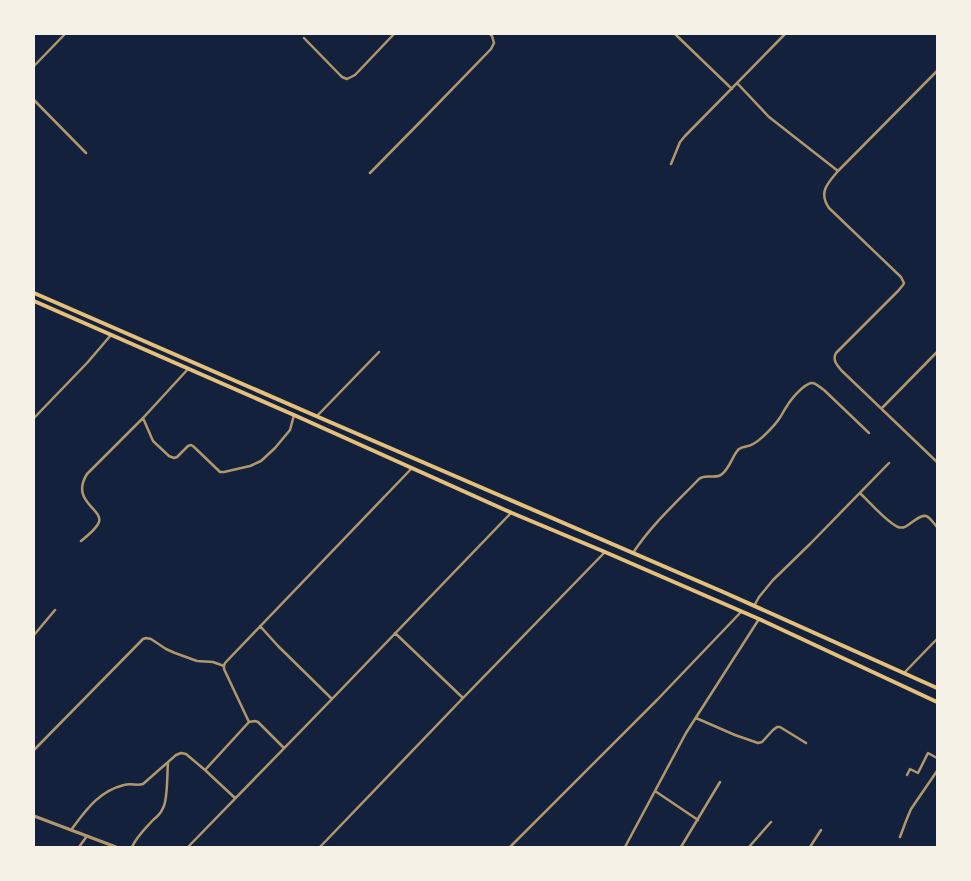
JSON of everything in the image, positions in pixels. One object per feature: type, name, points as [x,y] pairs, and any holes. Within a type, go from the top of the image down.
[{"type":"highway","points":[[34,293],[633,553],[937,688]]},
{"type":"highway","points":[[34,301],[294,415],[512,513],[759,619],[937,702]]},
{"type":"street","points":[[34,66],[65,34]]},
{"type":"street","points":[[304,38],[342,77],[347,79],[355,75],[394,34]]},
{"type":"street","points":[[370,173],[491,49],[494,43],[490,34]]},
{"type":"street","points":[[675,34],[732,89]]},
{"type":"street","points":[[671,164],[680,142],[685,136],[785,34]]},
{"type":"street","points":[[937,71],[838,171],[825,189],[824,199],[829,208],[901,277],[904,283],[903,286],[836,352],[834,357],[835,361],[842,371],[937,462]]},
{"type":"street","points":[[737,83],[769,118],[838,171]]},
{"type":"street","points":[[34,100],[86,153]]},
{"type":"street","points":[[34,418],[87,363],[111,335]]},
{"type":"street","points":[[316,416],[380,352]]},
{"type":"street","points":[[882,408],[937,352]]},
{"type":"street","points":[[81,541],[99,523],[97,513],[86,502],[83,494],[83,481],[87,474],[143,418],[188,368]]},
{"type":"street","points":[[633,553],[653,527],[699,479],[703,477],[717,477],[721,475],[726,470],[738,450],[742,447],[752,445],[759,440],[779,419],[786,406],[798,391],[810,383],[816,384],[824,390],[869,433]]},
{"type":"street","points":[[143,418],[153,441],[169,456],[174,458],[177,457],[188,446],[194,446],[220,472],[224,472],[250,466],[261,460],[275,448],[290,430],[294,415]]},
{"type":"street","points":[[754,606],[759,597],[773,580],[789,566],[889,463]]},
{"type":"street","points":[[249,722],[224,670],[225,663],[412,468]]},
{"type":"street","points":[[860,493],[889,521],[898,527],[903,528],[920,517],[925,516],[928,517],[937,527]]},
{"type":"street","points":[[188,847],[512,513]]},
{"type":"street","points":[[320,847],[605,552]]},
{"type":"street","points":[[34,635],[55,610]]},
{"type":"street","points":[[510,847],[652,705],[741,612]]},
{"type":"street","points":[[625,847],[680,744],[759,619]]},
{"type":"street","points":[[260,626],[278,646],[332,699]]},
{"type":"street","points":[[395,633],[463,698]]},
{"type":"street","points":[[34,750],[137,645],[146,638],[151,639],[166,649],[197,661],[213,662],[224,666]]},
{"type":"street","points":[[904,673],[937,638]]},
{"type":"street","points":[[696,718],[758,743],[762,742],[777,727],[780,727],[806,743]]},
{"type":"street","points":[[205,770],[249,722],[258,722],[284,748]]},
{"type":"street","points":[[71,830],[100,796],[112,789],[126,784],[143,784],[168,761],[181,753],[186,754],[235,798]]},
{"type":"street","points":[[907,775],[910,769],[918,773],[928,753],[937,758]]},
{"type":"street","points":[[132,847],[139,835],[164,808],[166,801],[168,761]]},
{"type":"street","points":[[900,838],[911,809],[937,771]]},
{"type":"street","points":[[681,847],[720,782]]},
{"type":"street","points":[[655,790],[698,820]]},
{"type":"street","points":[[34,816],[116,847]]},
{"type":"street","points":[[748,847],[771,822]]},
{"type":"street","points":[[810,847],[821,830]]},
{"type":"street","points":[[79,847],[87,836]]}]
